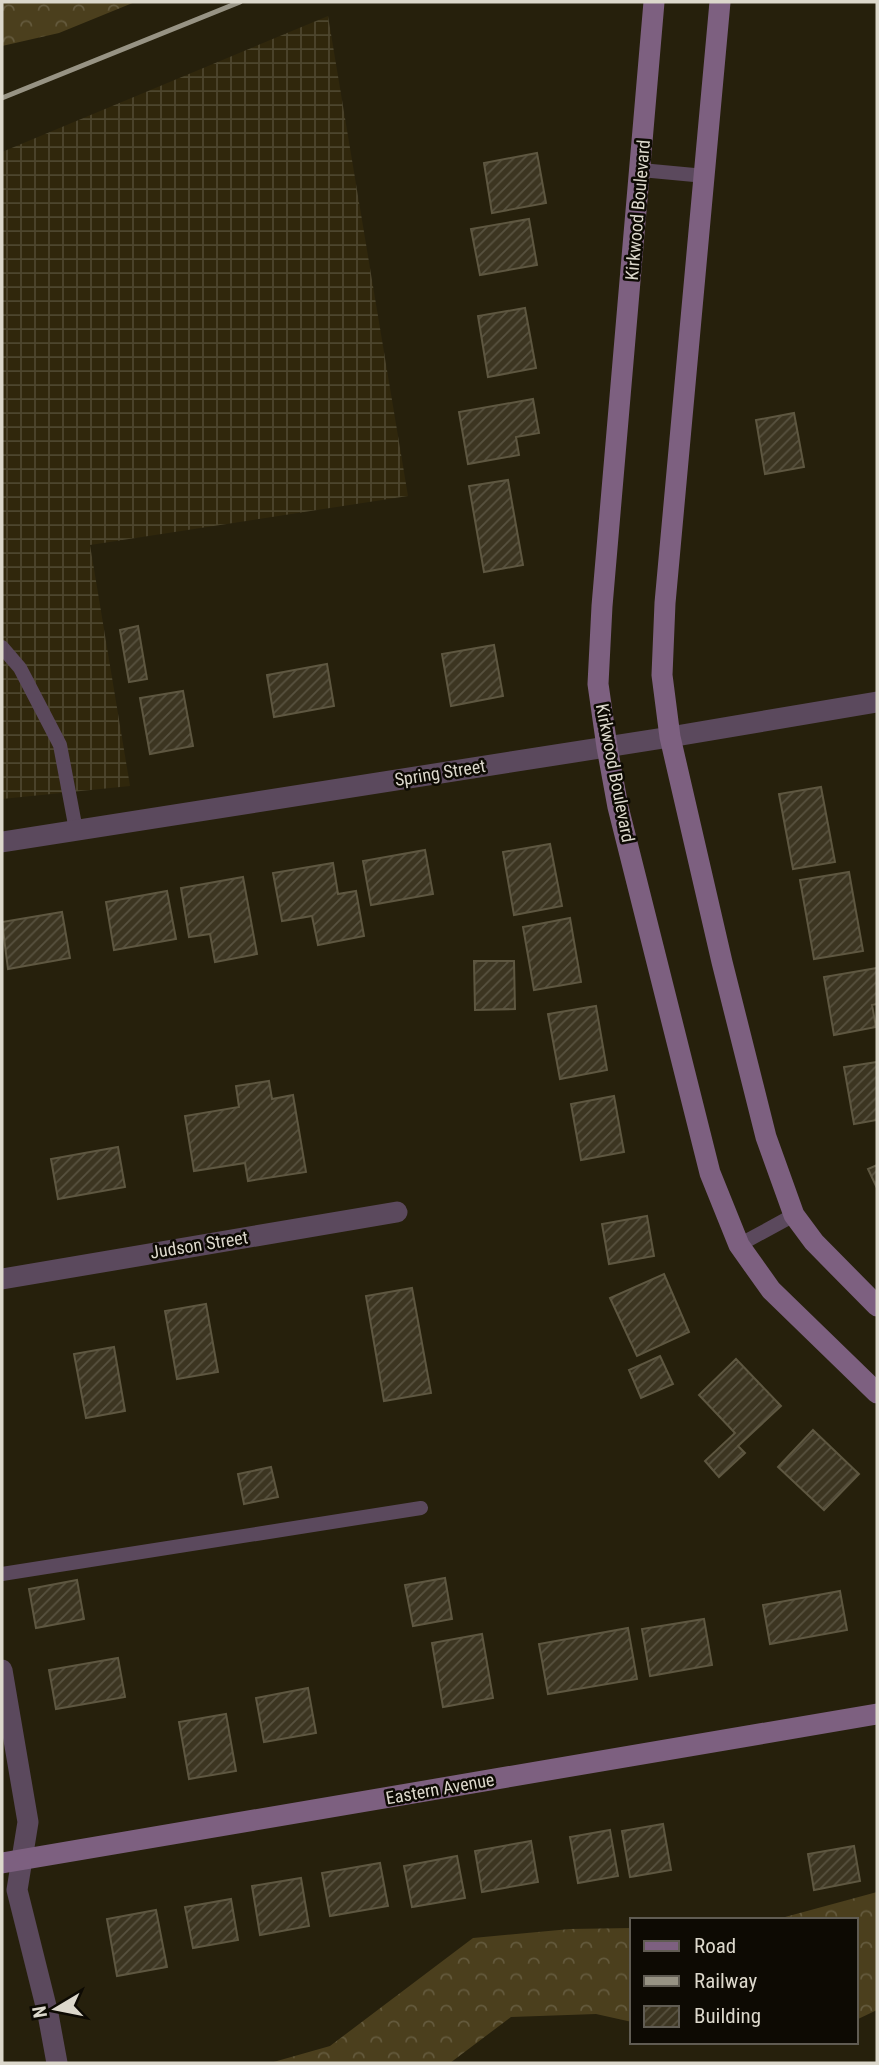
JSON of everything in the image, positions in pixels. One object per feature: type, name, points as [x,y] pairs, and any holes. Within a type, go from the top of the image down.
[{"type":"street","name":"Kirkwood Boulevard","points":[[654,2],[642,170],[602,606],[598,684],[607,747],[618,807],[710,1173],[739,1245],[771,1290],[877,1393]]},
{"type":"street","points":[[720,2],[665,603],[662,675],[670,737],[766,1137],[794,1215],[814,1242],[877,1306]]},
{"type":"street","name":"Spring Street","points":[[2,842],[877,702]]},
{"type":"street","name":"Judson Street","points":[[2,1279],[397,1212]]},
{"type":"street","points":[[2,1670],[28,1822],[11,1862],[48,2014],[57,2063]]},
{"type":"street","name":"Eastern Avenue","points":[[11,1862],[877,1714]]},
{"type":"lane","points":[[642,170],[705,176]]},
{"type":"lane","points":[[2,648],[20,668],[60,745],[76,830]]},
{"type":"lane","points":[[739,1245],[794,1215]]},
{"type":"lane","points":[[2,1574],[421,1508]]},
{"type":"shaded area","points":[[328,16],[408,496],[90,545],[130,786],[2,799],[2,152]]},
{"type":"green space","points":[[2,2],[135,2],[59,33],[2,46]]},
{"type":"green space","points":[[877,1892],[877,2010],[858,2019],[858,1918],[781,1918]]},
{"type":"green space","points":[[630,1928],[630,2022],[596,2014],[511,2017],[450,2063],[270,2063],[330,2046],[473,1938],[570,1929]]},
{"type":"building","points":[[537,153],[546,203],[492,213],[484,163]]},
{"type":"building","points":[[529,219],[537,265],[480,275],[471,229]]},
{"type":"building","points":[[525,308],[536,368],[488,377],[478,316]]},
{"type":"building","points":[[533,399],[539,433],[516,437],[519,455],[468,464],[459,412]]},
{"type":"building","points":[[794,413],[804,467],[765,474],[756,420]]},
{"type":"building","points":[[508,480],[523,565],[484,572],[469,486]]},
{"type":"building","points":[[138,626],[147,679],[129,682],[120,630]]},
{"type":"building","points":[[494,645],[503,696],[451,706],[442,654]]},
{"type":"building","points":[[327,664],[334,706],[274,717],[267,675]]},
{"type":"building","points":[[183,691],[193,746],[150,754],[140,698]]},
{"type":"building","points":[[821,787],[835,862],[793,869],[779,794]]},
{"type":"building","points":[[550,844],[562,906],[514,915],[503,852]]},
{"type":"building","points":[[425,850],[433,894],[371,905],[363,861]]},
{"type":"building","points":[[333,863],[338,894],[356,891],[364,936],[318,945],[312,916],[282,921],[273,873]]},
{"type":"building","points":[[849,872],[863,951],[814,959],[800,880]]},
{"type":"building","points":[[243,877],[257,954],[215,962],[210,934],[189,937],[181,888]]},
{"type":"building","points":[[167,891],[176,939],[114,950],[106,902]]},
{"type":"building","points":[[62,912],[70,958],[8,969],[2,922]]},
{"type":"building","points":[[570,918],[581,982],[534,990],[523,927]]},
{"type":"building","points":[[474,961],[514,961],[515,1009],[475,1010]]},
{"type":"building","points":[[877,968],[877,1004],[872,1005],[876,1027],[834,1035],[824,977]]},
{"type":"building","points":[[596,1006],[607,1070],[560,1079],[548,1014]]},
{"type":"building","points":[[877,1062],[877,1120],[854,1124],[844,1067]]},
{"type":"building","points":[[269,1081],[272,1099],[293,1095],[306,1172],[248,1181],[245,1163],[194,1171],[185,1116],[239,1107],[236,1086]]},
{"type":"building","points":[[614,1096],[624,1152],[581,1160],[571,1104]]},
{"type":"building","points":[[118,1147],[125,1187],[58,1199],[51,1159]]},
{"type":"building","points":[[877,1165],[877,1188],[868,1169]]},
{"type":"building","points":[[647,1216],[654,1256],[609,1264],[602,1224]]},
{"type":"building","points":[[664,1274],[689,1332],[637,1356],[610,1298]]},
{"type":"building","points":[[412,1288],[431,1393],[384,1401],[366,1296]]},
{"type":"building","points":[[206,1304],[218,1372],[177,1379],[165,1311]]},
{"type":"building","points":[[114,1347],[125,1411],[86,1418],[74,1354]]},
{"type":"building","points":[[660,1356],[673,1384],[641,1398],[629,1370]]},
{"type":"building","points":[[736,1359],[781,1406],[738,1446],[745,1453],[719,1477],[705,1461],[735,1433],[699,1395]]},
{"type":"building","points":[[813,1430],[859,1474],[824,1510],[778,1467]]},
{"type":"building","points":[[271,1467],[278,1497],[244,1504],[238,1474]]},
{"type":"building","points":[[445,1578],[452,1619],[413,1626],[405,1585]]},
{"type":"building","points":[[77,1580],[84,1619],[36,1628],[29,1589]]},
{"type":"building","points":[[840,1591],[847,1630],[770,1644],[763,1605]]},
{"type":"building","points":[[704,1619],[712,1665],[650,1676],[642,1629]]},
{"type":"building","points":[[628,1628],[637,1679],[548,1694],[539,1644]]},
{"type":"building","points":[[482,1634],[493,1698],[443,1707],[432,1643]]},
{"type":"building","points":[[118,1658],[125,1697],[56,1709],[49,1670]]},
{"type":"building","points":[[308,1688],[316,1733],[264,1742],[256,1698]]},
{"type":"building","points":[[226,1714],[236,1771],[189,1779],[179,1722]]},
{"type":"building","points":[[663,1824],[671,1870],[630,1877],[622,1831]]},
{"type":"building","points":[[610,1830],[618,1876],[578,1883],[570,1837]]},
{"type":"building","points":[[531,1841],[538,1882],[482,1892],[475,1851]]},
{"type":"building","points":[[854,1846],[860,1881],[814,1890],[808,1854]]},
{"type":"building","points":[[457,1856],[465,1898],[412,1907],[404,1866]]},
{"type":"building","points":[[380,1863],[388,1906],[330,1916],[322,1873]]},
{"type":"building","points":[[301,1878],[309,1926],[260,1935],[252,1886]]},
{"type":"building","points":[[231,1899],[238,1940],[193,1948],[185,1907]]},
{"type":"building","points":[[156,1910],[167,1967],[117,1976],[107,1919]]},
{"type":"railway","points":[[2,98],[240,2]]}]
